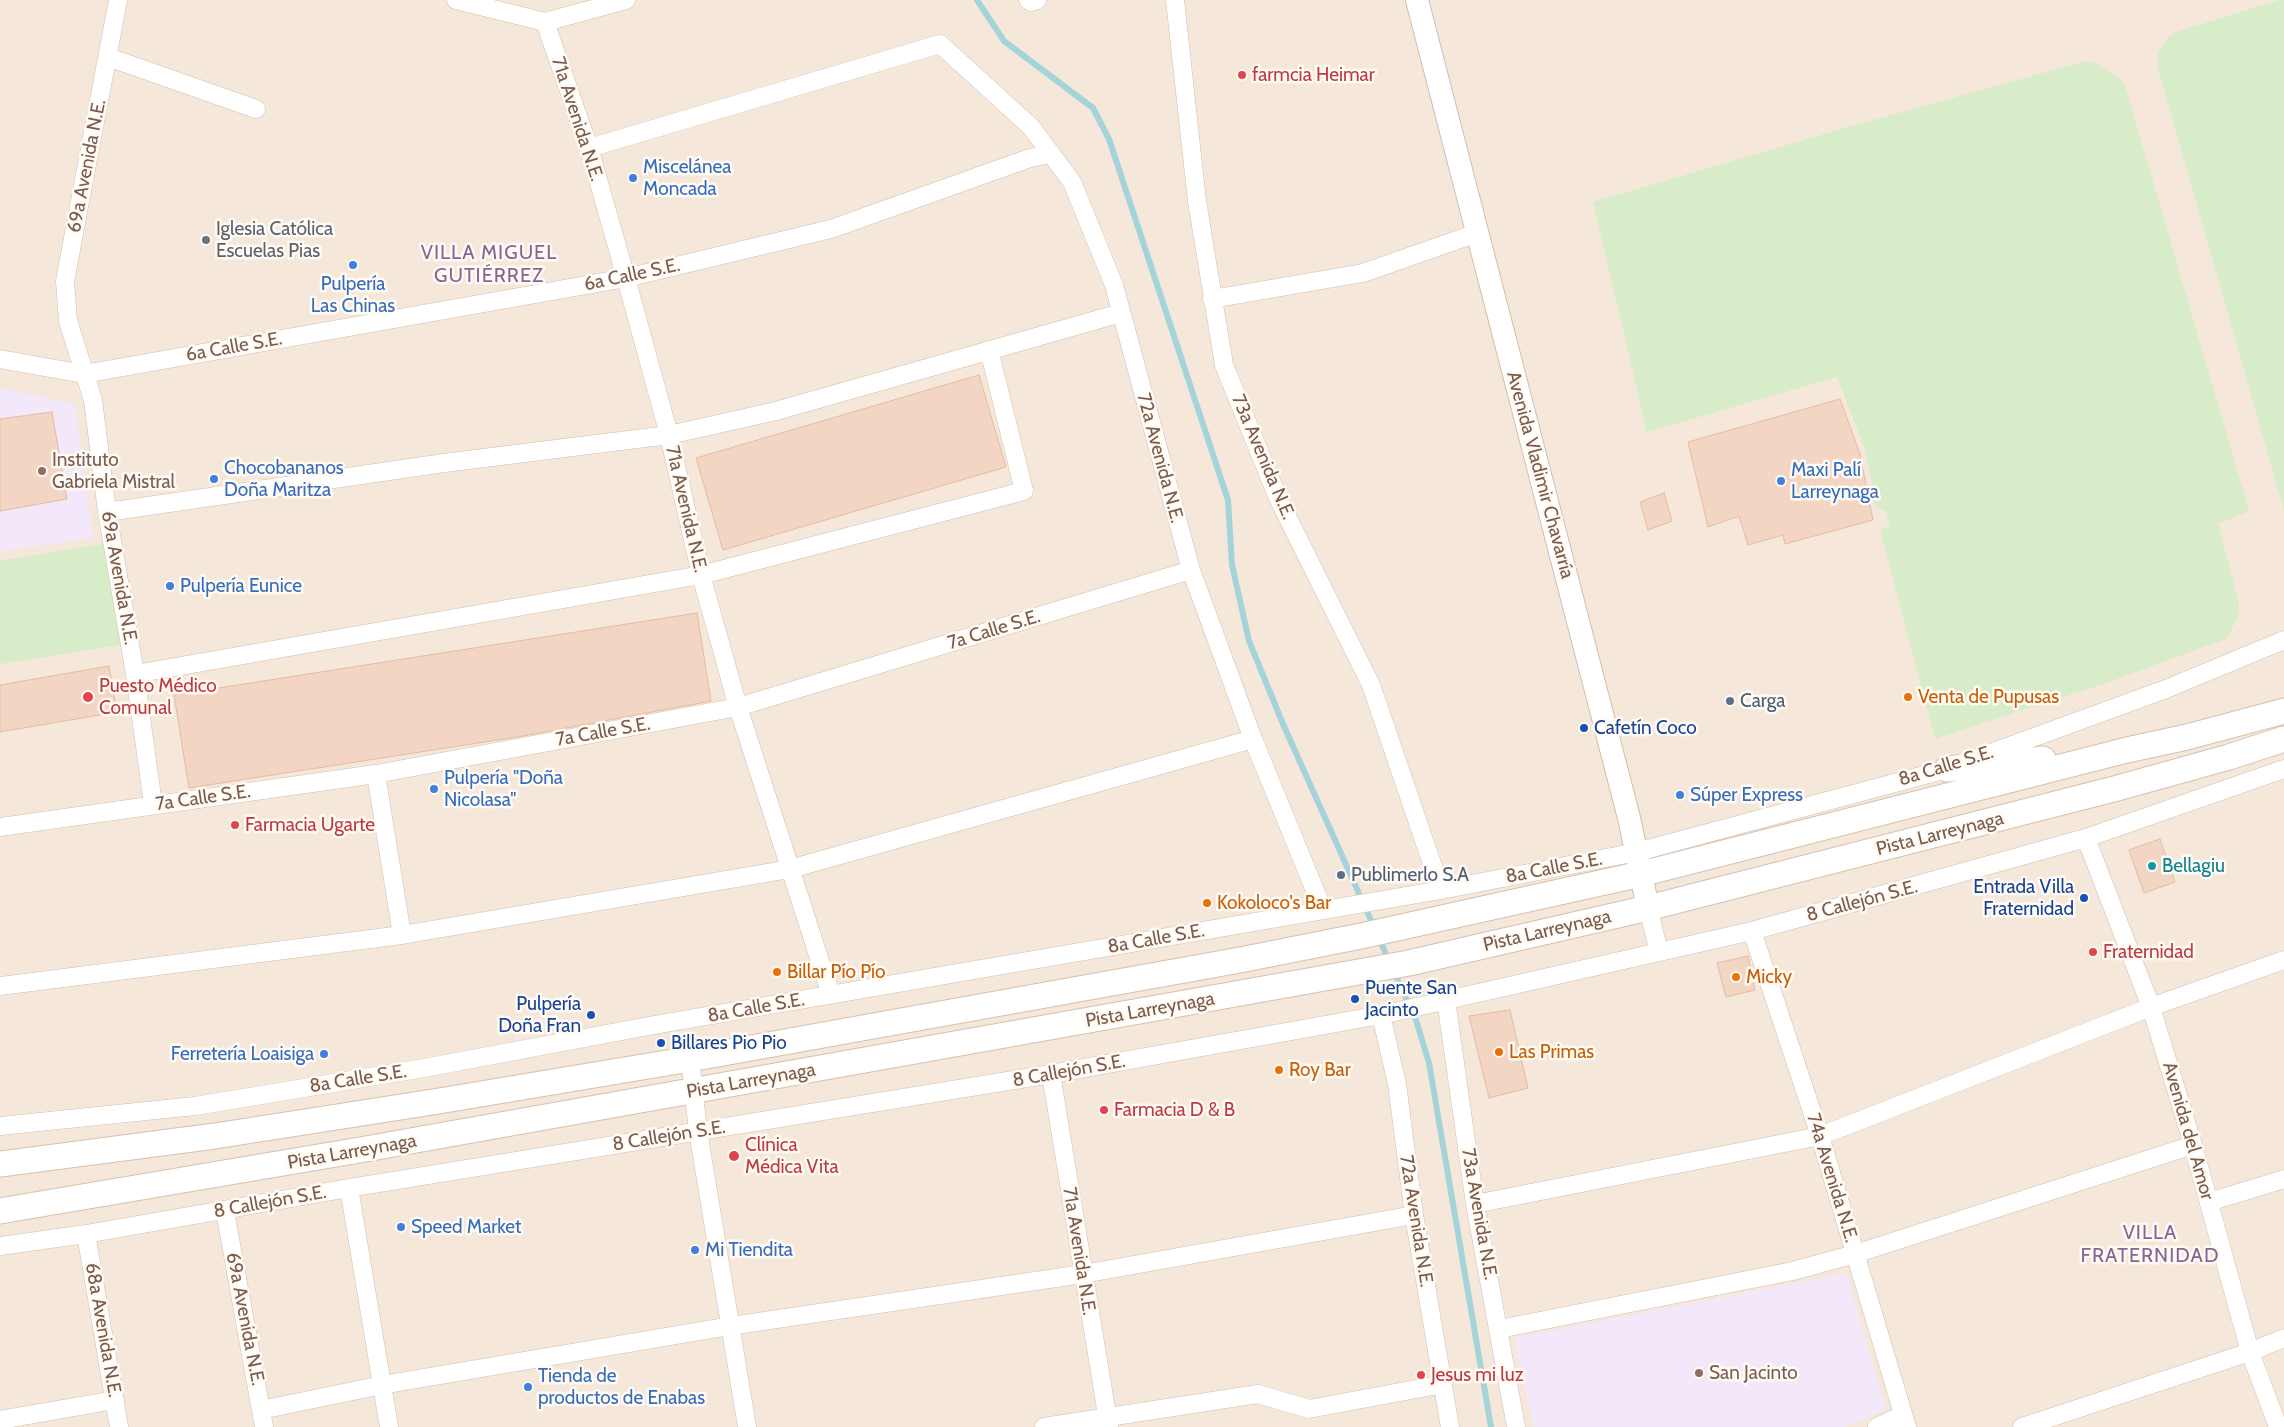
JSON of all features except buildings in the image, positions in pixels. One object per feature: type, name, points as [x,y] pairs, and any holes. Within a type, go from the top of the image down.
[{"type":"main road","name":"Pista Larreynaga","points":[[0,1164],[215,1136],[690,1059],[1240,960],[1361,936],[1639,863],[2187,737],[2284,711]]},
{"type":"main road","name":"Pista Larreynaga","points":[[0,1212],[360,1150],[1409,963],[1648,908],[2114,789],[2230,757],[2284,739]]},
{"type":"main road","points":[[1947,769],[2127,750]]},
{"type":"street","name":"69a Avenida N.E.","points":[[118,0],[65,281],[68,321],[93,400],[108,512],[135,674],[153,804]]},
{"type":"street","points":[[456,0],[516,7],[545,22],[626,0]]},
{"type":"street","name":"73a Avenida N.E.","points":[[1175,0],[1197,201],[1224,365],[1278,498],[1371,685],[1441,890]]},
{"type":"street","name":"Avenida Vladimir Chavarría","points":[[1417,0],[1639,863],[1659,952]]},
{"type":"street","name":"71a Avenida N.E.","points":[[545,22],[589,148],[626,278],[669,435],[701,576],[738,707],[831,995]]},
{"type":"street","name":"72a Avenida N.E.","points":[[589,148],[940,44],[1031,127],[1072,182],[1114,285],[1190,570],[1253,739],[1323,910]]},
{"type":"street","points":[[108,57],[256,109]]},
{"type":"street","name":"6a Calle S.E.","points":[[0,360],[84,374],[626,278],[830,229],[1030,158],[1051,154]]},
{"type":"street","points":[[1212,299],[1363,272],[1477,233]]},
{"type":"street","points":[[108,512],[444,463],[669,435],[776,411],[1121,313]]},
{"type":"street","points":[[135,674],[701,576],[1024,491],[989,350]]},
{"type":"street","name":"7a Calle S.E.","points":[[0,827],[376,774],[738,707],[1190,570]]},
{"type":"street","name":"8a Calle S.E.","points":[[0,1126],[195,1106],[424,1068],[1396,897],[1639,863],[1947,769],[2166,689],[2284,640]]},
{"type":"street","points":[[0,986],[402,935],[790,869],[1253,739]]},
{"type":"street","name":"8 Callejón S.E.","points":[[0,1246],[86,1234],[349,1188],[1051,1074],[1393,1012],[1752,931],[2086,838],[2284,768]]},
{"type":"street","points":[[376,774],[402,935]]},
{"type":"street","name":"Avenida del Amor","points":[[2086,838],[2151,1006],[2193,1144],[2250,1352],[2278,1427]]},
{"type":"street","name":"74a Avenida N.E.","points":[[1752,931],[1820,1136],[1905,1421]]},
{"type":"street","points":[[1475,1204],[1820,1136],[2151,1006],[2284,960]]},
{"type":"street","name":"73a Avenida N.E.","points":[[1438,1002],[1516,1427]]},
{"type":"street","name":"72a Avenida N.E.","points":[[1393,1012],[1397,1084],[1414,1215],[1450,1427]]},
{"type":"street","points":[[690,1059],[692,1091],[698,1131],[747,1427]]},
{"type":"street","name":"71a Avenida N.E.","points":[[1051,1074],[1109,1422]]},
{"type":"street","points":[[1499,1329],[1792,1271],[1855,1254],[2193,1144]]},
{"type":"street","points":[[2209,1202],[2284,1179]]},
{"type":"street","points":[[349,1188],[389,1427]]},
{"type":"street","name":"69a Avenida N.E.","points":[[224,1211],[263,1418]]},
{"type":"street","points":[[263,1418],[382,1384],[730,1326],[1083,1274],[1414,1215]]},
{"type":"street","name":"68a Avenida N.E.","points":[[86,1234],[119,1427]]},
{"type":"street","points":[[2022,1427],[2250,1352],[2284,1338]]},
{"type":"street","points":[[1044,1427],[1109,1422],[1258,1394],[1309,1409],[1443,1384]]},
{"type":"street","points":[[0,1420],[115,1400]]},
{"type":"street","points":[[1877,1427],[1905,1421]]},
{"type":"shaded area","points":[[0,0],[2284,0],[2284,1427],[0,1427]]},
{"type":"shaded area","name":"Instituto Gabriela Mistral","points":[[0,388],[75,404],[93,538],[0,551]]},
{"type":"shaded area","name":"San Jacinto","points":[[1846,1273],[1886,1409],[1845,1427],[1534,1427],[1514,1338]]},
{"type":"green space","points":[[2284,0],[2284,510],[2158,69],[2158,53],[2166,39],[2176,32]]},
{"type":"green space","points":[[2086,61],[2097,64],[2124,82],[2249,511],[2218,524],[2239,605],[2238,617],[2226,639],[2106,683],[1935,739],[1880,530],[1890,525],[1886,511],[1876,508],[1866,452],[1837,377],[1647,432],[1593,202],[1848,127]]},
{"type":"green space","points":[[109,543],[125,644],[0,664],[0,561]]},
{"type":"waterway","points":[[977,0],[1004,41],[1093,108],[1109,139],[1228,500],[1232,565],[1249,641],[1283,724],[1374,927]]},
{"type":"waterway","points":[[1379,938],[1389,961]]},
{"type":"waterway","points":[[1393,970],[1416,1020],[1429,1063],[1491,1427]]},
{"type":"place","name":"farmcia Heimar","points":[[1242,75]]},
{"type":"place","name":"Miscelánea Moncada","points":[[633,178]]},
{"type":"place","name":"Iglesia Católica Escuelas Pias","points":[[206,240]]},
{"type":"place","name":"Pulpería Las Chinas","points":[[353,265]]},
{"type":"place","name":"Instituto Gabriela Mistral","points":[[42,471]]},
{"type":"place","name":"Chocobananos Doña Maritza","points":[[214,479]]},
{"type":"place","name":"Maxi Palí Larreynaga","points":[[1781,481]]},
{"type":"place","name":"Pulpería Eunice","points":[[170,586]]},
{"type":"place","name":"Puesto Médico Comunal","points":[[88,697]]},
{"type":"place","name":"Venta de Pupusas","points":[[1908,697]]},
{"type":"place","name":"Carga","points":[[1730,701]]},
{"type":"place","name":"Cafetín Coco","points":[[1584,728]]},
{"type":"place","name":"Pulpería \"Doña Nicolasa\"","points":[[434,789]]},
{"type":"place","name":"Súper Express","points":[[1680,795]]},
{"type":"place","name":"Farmacia Ugarte","points":[[235,825]]},
{"type":"place","name":"Bellagiu","points":[[2152,866]]},
{"type":"place","name":"Publimerlo S.A","points":[[1341,875]]},
{"type":"place","name":"Entrada Villa Fraternidad","points":[[2084,898]]},
{"type":"place","name":"Kokoloco's Bar","points":[[1207,903]]},
{"type":"place","name":"Fraternidad","points":[[2093,952]]},
{"type":"place","name":"Billar Pío Pío","points":[[777,972]]},
{"type":"place","name":"Micky","points":[[1736,977]]},
{"type":"place","name":"Puente San Jacinto","points":[[1355,999]]},
{"type":"place","name":"Pulpería Doña Fran","points":[[591,1015]]},
{"type":"place","name":"Billares Pio Pio","points":[[661,1043]]},
{"type":"place","name":"Las Primas","points":[[1499,1052]]},
{"type":"place","name":"Ferretería Loaisiga","points":[[324,1054]]},
{"type":"place","name":"Roy Bar","points":[[1279,1070]]},
{"type":"place","name":"Farmacia D & B","points":[[1104,1110]]},
{"type":"place","name":"Clínica Médica Vita","points":[[734,1156]]},
{"type":"place","name":"Speed Market","points":[[401,1227]]},
{"type":"place","name":"Mi Tiendita","points":[[695,1250]]},
{"type":"place","name":"San Jacinto","points":[[1699,1373]]},
{"type":"place","name":"Jesus mi luz","points":[[1421,1375]]},
{"type":"place","name":"Tienda de productos de Enabas","points":[[528,1387]]},
{"type":"district","name":"VILLA MIGUEL GUTIÉRREZ","points":[[489,264]]},
{"type":"district","name":"VILLA FRATERNIDAD","points":[[2150,1244]]}]
